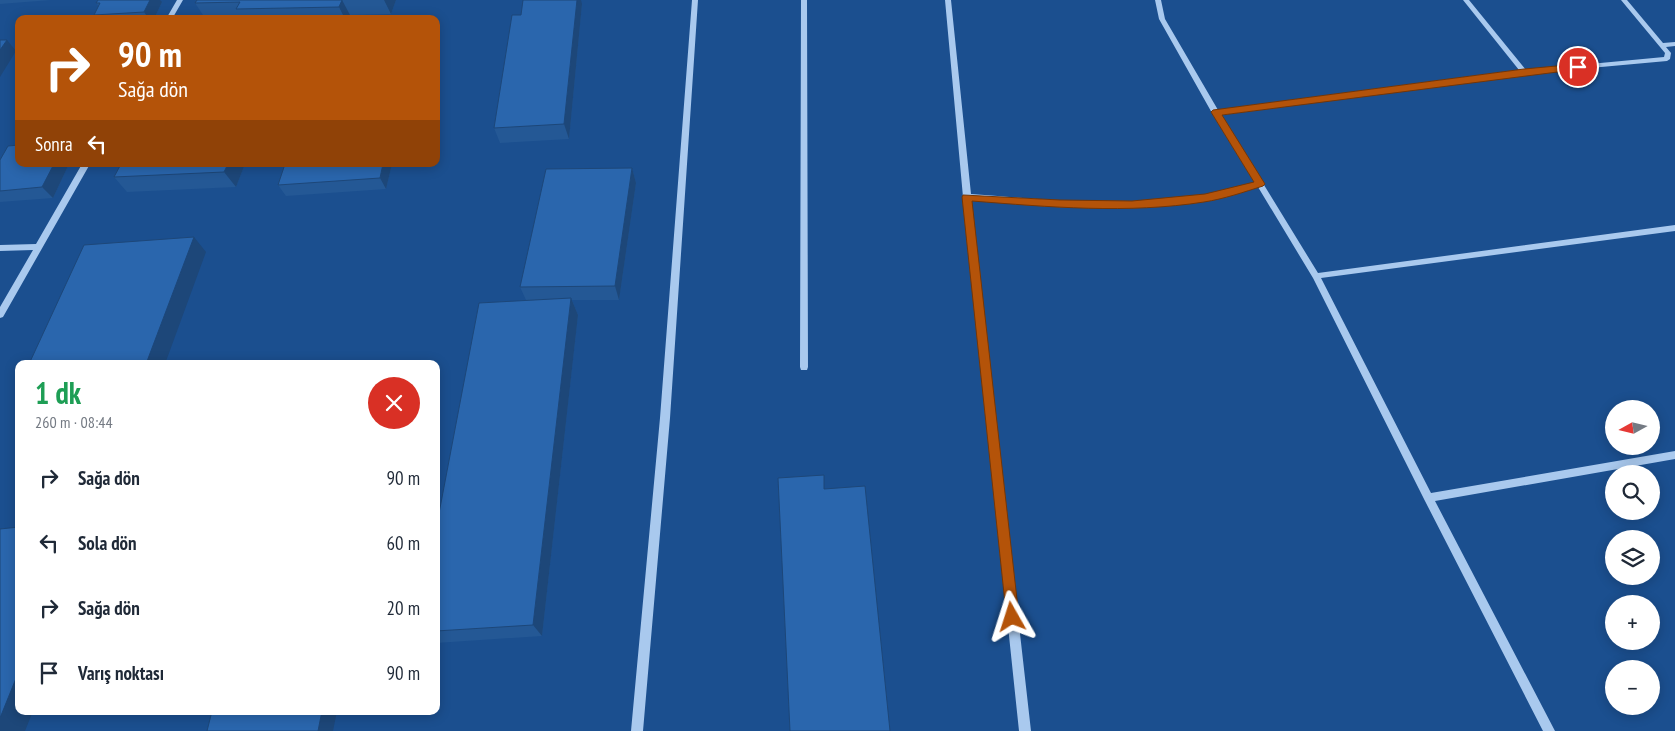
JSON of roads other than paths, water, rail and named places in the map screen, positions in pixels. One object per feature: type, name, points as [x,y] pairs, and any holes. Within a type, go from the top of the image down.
[{"type":"street","points":[[172,15],[180,0]]},
{"type":"street","points":[[637,731],[664,428],[695,0]]},
{"type":"street","points":[[804,0],[804,367]]},
{"type":"street","points":[[948,0],[967,197],[1025,731]]},
{"type":"street","points":[[1158,0],[1162,19],[1316,276],[1549,731]]},
{"type":"street","points":[[1466,0],[1524,72]]},
{"type":"street","points":[[1216,112],[1524,72],[1667,59],[1668,53],[1624,0]]},
{"type":"street","points":[[1662,45],[1675,44]]},
{"type":"street","points":[[0,315],[84,167]]},
{"type":"street","points":[[967,197],[1060,204],[1132,205],[1205,198],[1260,184]]},
{"type":"street","points":[[1316,276],[1675,228]]},
{"type":"street","points":[[0,248],[38,247]]},
{"type":"street","points":[[1428,498],[1675,455]]}]
